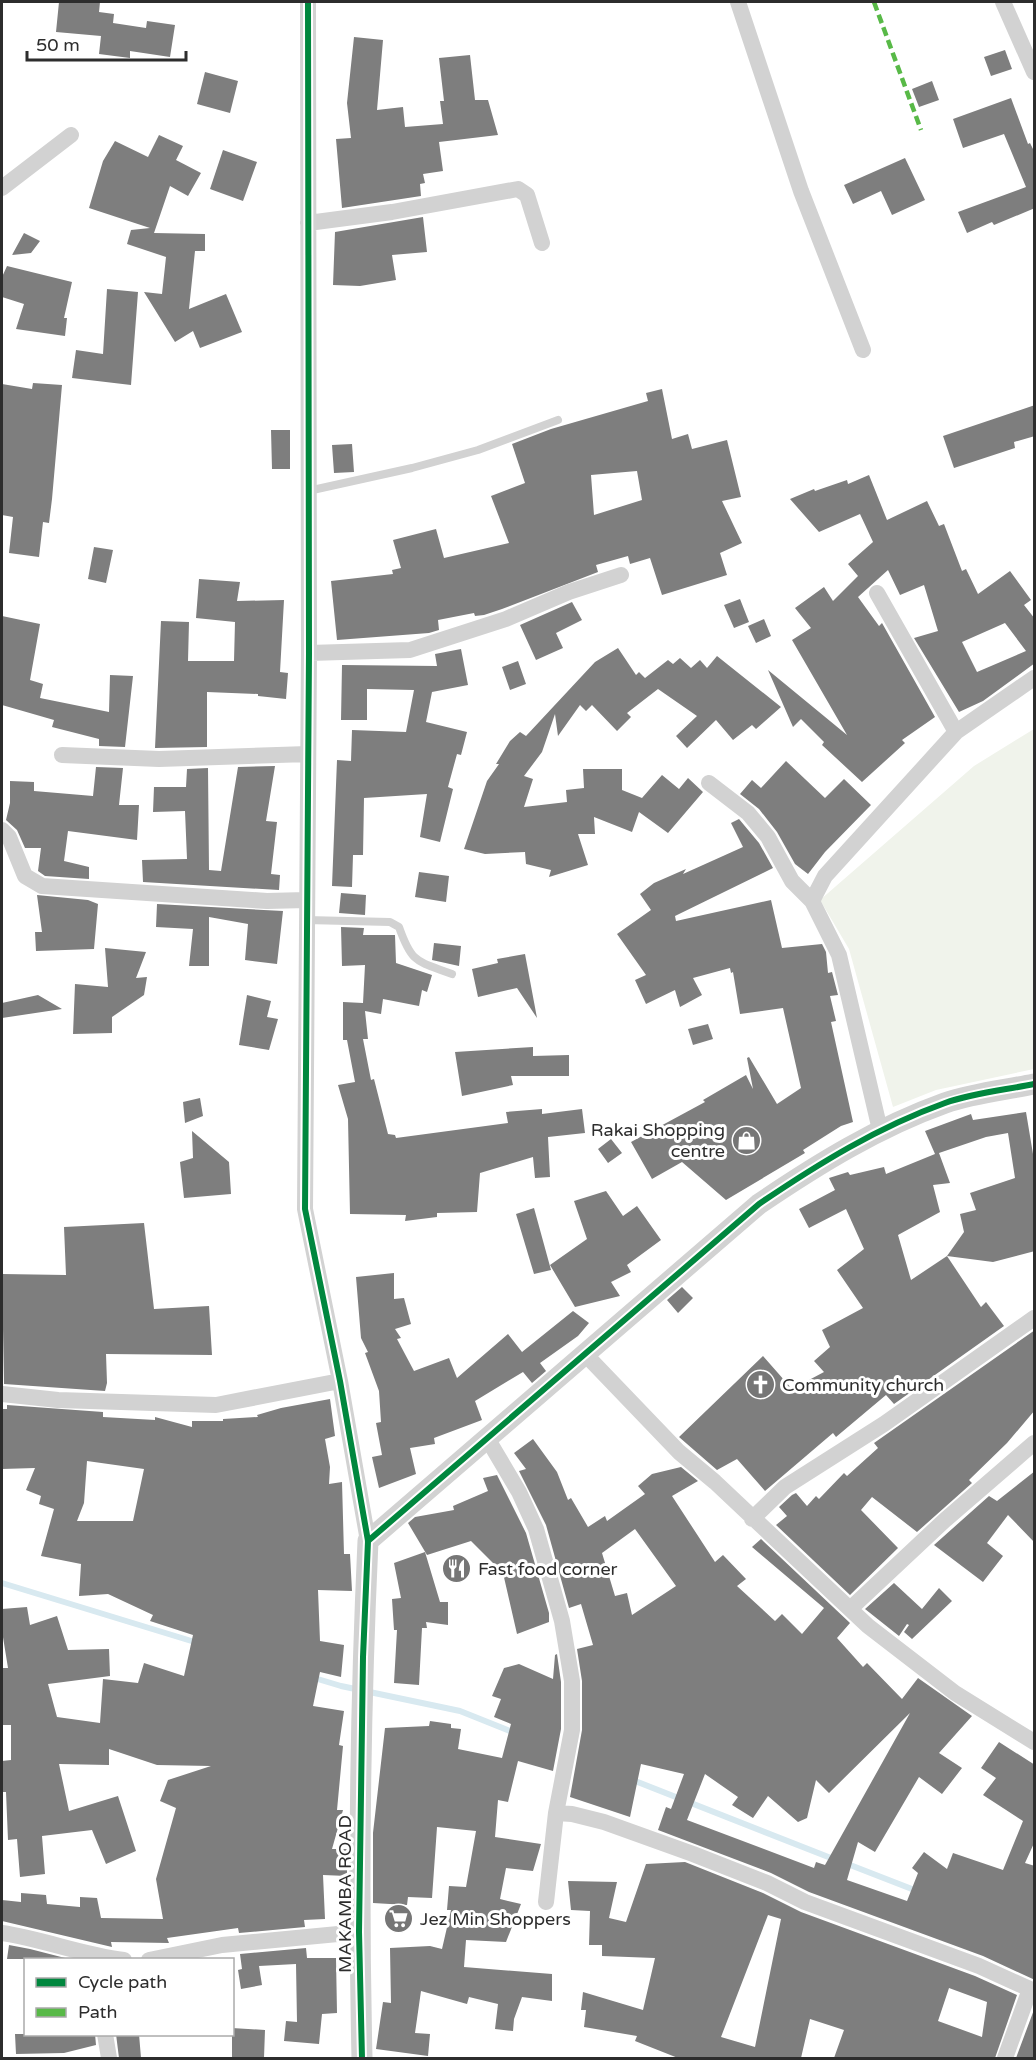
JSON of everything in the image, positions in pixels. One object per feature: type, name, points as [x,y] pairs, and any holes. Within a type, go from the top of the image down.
[{"type":"street","points":[[308,2],[309,653],[305,1209],[340,1381],[368,1541]]},
{"type":"street","points":[[738,2],[801,191],[863,350]]},
{"type":"street","points":[[1003,2],[1035,72]]},
{"type":"street","points":[[2,188],[71,135]]},
{"type":"street","points":[[308,223],[392,212],[518,189],[527,195],[542,243]]},
{"type":"street","points":[[309,653],[410,650],[506,619],[569,592],[621,575]]},
{"type":"street","points":[[877,593],[956,732]]},
{"type":"street","points":[[812,901],[825,876],[956,732],[1035,678]]},
{"type":"street","points":[[62,755],[159,759],[308,754]]},
{"type":"street","points":[[709,783],[748,813],[768,837],[792,881],[812,901],[839,955],[880,1130]]},
{"type":"street","points":[[2,830],[9,837],[25,876],[42,886],[267,901],[306,900]]},
{"type":"street","points":[[368,1541],[759,1204],[810,1170],[880,1130],[947,1102],[1034,1087]]},
{"type":"street","points":[[752,1519],[785,1487],[884,1424],[1035,1318]]},
{"type":"street","points":[[584,1353],[652,1426],[868,1626],[956,1693],[1032,1734]]},
{"type":"street","points":[[2,1394],[69,1400],[216,1405],[340,1381]]},
{"type":"street","points":[[487,1438],[519,1492],[536,1529],[561,1621],[572,1681],[572,1730],[556,1813],[546,1902]]},
{"type":"street","points":[[850,1609],[945,1520],[1035,1443]]},
{"type":"street","name":"MAKAMBA ROAD","points":[[362,2058],[359,1932],[368,1541]]},
{"type":"street","points":[[556,1813],[572,1814],[604,1822],[693,1854],[767,1882],[805,1902],[979,1966],[1032,1990],[1005,2058]]},
{"type":"street","points":[[162,1958],[222,1946],[359,1932]]},
{"type":"street","points":[[2,1933],[31,1937],[97,1958]]},
{"type":"street","points":[[105,2036],[108,2058]]},
{"type":"lane","points":[[308,491],[467,453],[558,420]]},
{"type":"lane","points":[[306,920],[390,922],[399,927],[408,952],[417,961],[452,974]]},
{"type":"shaded area","points":[[1034,729],[1034,1069],[936,1090],[893,1107],[849,949],[820,900],[974,766]]},
{"type":"building","points":[[59,2],[100,2],[99,12],[114,14],[113,23],[146,28],[147,21],[175,25],[170,57],[130,51],[130,58],[99,54],[101,36],[56,32]]},
{"type":"building","points":[[354,37],[383,40],[377,110],[403,107],[405,127],[443,124],[440,101],[444,101],[439,58],[470,55],[475,100],[488,100],[498,135],[439,142],[443,171],[423,174],[425,183],[420,184],[421,196],[342,208],[336,139],[351,138],[347,103]]},
{"type":"building","points":[[1005,50],[1012,69],[991,76],[984,57]]},
{"type":"building","points":[[205,72],[238,81],[230,113],[197,104]]},
{"type":"building","points":[[932,81],[939,100],[919,107],[912,89]]},
{"type":"building","points":[[1011,98],[1028,144],[1030,143],[1035,153],[1035,208],[994,225],[992,222],[967,233],[958,212],[1026,187],[1004,134],[963,148],[953,119]]},
{"type":"building","points":[[159,135],[183,146],[176,160],[201,173],[188,196],[170,186],[154,233],[205,234],[205,251],[195,251],[189,309],[226,294],[242,332],[200,348],[193,331],[175,342],[144,292],[162,294],[166,257],[127,244],[131,230],[150,228],[89,208],[103,161],[115,141],[148,157]]},
{"type":"building","points":[[223,150],[257,162],[243,201],[210,189]]},
{"type":"building","points":[[905,158],[925,200],[892,215],[881,191],[853,204],[844,185]]},
{"type":"building","points":[[423,217],[427,252],[392,255],[396,280],[360,286],[333,285],[335,232]]},
{"type":"building","points":[[24,233],[40,241],[31,253],[12,255]]},
{"type":"building","points":[[7,266],[72,282],[64,318],[67,318],[65,336],[16,329],[24,304],[2,297],[2,277]]},
{"type":"building","points":[[107,289],[138,292],[131,385],[72,378],[76,350],[103,354]]},
{"type":"building","points":[[33,383],[62,385],[49,523],[43,522],[39,557],[9,553],[13,517],[2,515],[2,384],[32,389]]},
{"type":"building","points":[[662,389],[672,439],[688,434],[692,449],[727,440],[741,497],[722,501],[742,543],[720,553],[727,575],[662,595],[650,558],[630,564],[628,556],[596,565],[598,572],[502,609],[484,615],[475,616],[474,613],[438,620],[439,630],[429,633],[337,640],[331,581],[393,574],[392,570],[401,568],[393,540],[436,529],[444,558],[509,543],[491,496],[525,483],[512,444],[551,429],[648,401],[646,393]],"holes":[[[637,471],[642,500],[594,515],[591,475]]]},
{"type":"building","points":[[1035,405],[1035,436],[1014,442],[1015,448],[954,468],[943,436]]},
{"type":"building","points":[[271,430],[290,430],[290,469],[272,469]]},
{"type":"building","points":[[352,444],[354,472],[334,473],[332,445]]},
{"type":"building","points":[[869,475],[887,520],[927,501],[939,526],[944,524],[962,571],[966,569],[978,594],[1010,571],[1031,600],[1024,605],[1035,619],[1035,663],[983,701],[959,712],[914,638],[938,631],[924,585],[900,595],[888,570],[858,597],[879,626],[882,623],[935,717],[902,740],[905,743],[862,782],[822,745],[824,742],[801,719],[793,727],[768,670],[847,735],[792,640],[811,628],[795,608],[824,587],[833,601],[858,576],[848,564],[873,542],[860,514],[819,532],[790,499],[814,489],[815,491],[847,480],[848,484]],"holes":[[[1005,623],[1026,651],[977,672],[962,642]]]},
{"type":"building","points":[[94,547],[113,550],[106,583],[88,579]]},
{"type":"building","points":[[199,579],[240,582],[237,601],[284,600],[280,672],[288,673],[286,699],[258,696],[258,694],[207,692],[207,747],[155,748],[161,621],[189,622],[188,661],[234,661],[235,622],[196,618]]},
{"type":"building","points":[[740,599],[749,622],[734,628],[724,605]]},
{"type":"building","points":[[572,602],[582,620],[556,633],[563,648],[536,660],[520,625]]},
{"type":"building","points":[[2,616],[40,624],[30,680],[43,684],[40,698],[109,712],[110,675],[133,676],[125,747],[99,746],[99,739],[52,727],[54,720],[2,705]]},
{"type":"building","points":[[764,619],[771,636],[756,643],[748,626]]},
{"type":"building","points":[[618,648],[636,675],[639,672],[645,678],[668,660],[673,664],[680,658],[691,668],[700,660],[707,668],[717,656],[781,707],[756,729],[752,725],[733,740],[716,720],[687,748],[676,736],[697,716],[658,689],[627,713],[631,717],[617,731],[592,705],[586,711],[580,705],[558,736],[555,714],[542,752],[524,776],[533,779],[524,807],[567,802],[566,790],[584,788],[583,769],[622,769],[622,790],[642,798],[662,775],[679,789],[688,778],[703,792],[668,833],[639,812],[632,832],[594,817],[595,834],[578,834],[588,865],[549,877],[551,870],[526,864],[525,852],[485,854],[464,849],[487,781],[499,764],[496,764],[510,741],[520,732],[526,736],[595,662]]},
{"type":"building","points":[[461,649],[468,685],[432,692],[426,722],[467,732],[461,755],[457,754],[448,787],[453,789],[440,842],[420,837],[427,794],[364,798],[363,855],[353,855],[352,887],[332,886],[337,760],[351,761],[352,730],[406,732],[414,690],[367,689],[367,720],[341,720],[342,665],[437,666],[435,654]]},
{"type":"building","points":[[518,661],[526,684],[510,690],[502,667]]},
{"type":"building","points":[[786,761],[825,798],[844,779],[871,805],[825,852],[808,874],[795,864],[777,832],[759,809],[740,794],[752,780],[761,788]]},
{"type":"building","points":[[275,766],[266,821],[277,822],[271,874],[280,875],[279,890],[143,882],[142,860],[187,859],[185,811],[153,812],[154,787],[186,787],[187,769],[208,768],[209,870],[221,871],[238,767]]},
{"type":"building","points":[[96,767],[123,768],[119,805],[139,805],[137,840],[68,831],[64,861],[89,867],[89,879],[45,876],[38,871],[41,848],[25,848],[17,830],[6,820],[10,803],[10,781],[34,782],[34,791],[93,796]]},
{"type":"building","points":[[739,819],[759,843],[773,868],[675,916],[676,921],[771,900],[782,948],[822,944],[826,952],[828,973],[832,972],[838,995],[830,996],[836,1021],[831,1022],[853,1122],[841,1126],[803,1150],[805,1153],[726,1200],[682,1162],[652,1179],[631,1142],[705,1102],[703,1100],[746,1075],[753,1089],[747,1058],[749,1057],[777,1104],[801,1088],[783,1008],[740,1014],[733,972],[731,973],[730,968],[693,978],[702,995],[680,1007],[675,990],[646,1004],[635,980],[646,975],[617,934],[651,910],[640,894],[654,883],[686,869],[683,874],[743,847],[731,823]]},
{"type":"building","points":[[419,872],[449,876],[446,902],[415,897]]},
{"type":"building","points":[[341,893],[366,895],[365,915],[339,913]]},
{"type":"building","points":[[37,895],[88,900],[98,904],[94,949],[36,951],[35,932],[42,932]]},
{"type":"building","points":[[157,904],[283,911],[277,964],[245,960],[248,924],[209,917],[209,966],[189,966],[193,929],[156,927]]},
{"type":"building","points":[[341,927],[364,928],[363,935],[395,935],[396,963],[432,975],[427,992],[422,990],[419,1006],[383,999],[381,1014],[365,1011],[368,1039],[363,1039],[371,1080],[374,1079],[388,1134],[395,1135],[396,1138],[508,1123],[506,1112],[542,1109],[542,1114],[582,1109],[585,1133],[548,1137],[550,1177],[535,1178],[533,1157],[480,1173],[477,1212],[437,1213],[437,1217],[405,1221],[406,1215],[350,1214],[348,1119],[338,1085],[355,1082],[347,1040],[343,1040],[343,1002],[363,1003],[365,965],[342,966]]},
{"type":"building","points":[[434,943],[461,946],[459,966],[432,960]]},
{"type":"building","points":[[105,948],[146,952],[136,978],[147,977],[144,995],[112,1017],[112,1033],[73,1034],[75,984],[108,987]]},
{"type":"building","points":[[525,954],[537,1018],[517,988],[478,997],[472,969],[498,963],[497,959]]},
{"type":"building","points":[[38,995],[62,1009],[2,1018],[2,1003]]},
{"type":"building","points":[[247,995],[271,1001],[267,1017],[278,1019],[269,1050],[239,1045]]},
{"type":"building","points":[[708,1024],[713,1039],[693,1045],[688,1029]]},
{"type":"building","points":[[533,1047],[533,1056],[569,1055],[569,1076],[511,1076],[513,1085],[462,1096],[455,1052]]},
{"type":"building","points":[[200,1098],[203,1116],[185,1123],[183,1102]]},
{"type":"building","points":[[1026,1112],[1035,1166],[1035,1251],[993,1262],[947,1256],[981,1307],[986,1302],[1004,1326],[894,1404],[886,1395],[836,1437],[833,1433],[765,1491],[737,1459],[717,1470],[679,1437],[763,1356],[792,1389],[824,1372],[814,1361],[830,1347],[822,1330],[863,1308],[837,1270],[864,1249],[846,1209],[809,1228],[799,1209],[835,1190],[829,1178],[848,1172],[850,1175],[884,1167],[886,1174],[935,1154],[925,1131],[971,1114],[973,1120]],"holes":[[[1008,1133],[1015,1178],[970,1193],[976,1210],[960,1214],[964,1232],[947,1256],[911,1280],[898,1235],[940,1212],[933,1185],[950,1183],[939,1153],[986,1137]]]},
{"type":"building","points":[[192,1131],[229,1162],[231,1194],[184,1198],[180,1162],[193,1158]]},
{"type":"building","points":[[611,1139],[622,1153],[608,1163],[598,1149]]},
{"type":"building","points":[[606,1191],[623,1216],[637,1206],[661,1240],[627,1265],[631,1272],[611,1282],[620,1296],[575,1307],[550,1265],[587,1239],[574,1201]]},
{"type":"building","points":[[534,1208],[551,1270],[534,1274],[516,1214]]},
{"type":"building","points":[[144,1223],[154,1309],[209,1306],[212,1355],[106,1354],[105,1391],[4,1384],[2,1274],[66,1275],[64,1227]]},
{"type":"building","points":[[394,1273],[394,1299],[404,1298],[411,1324],[395,1329],[401,1338],[397,1339],[414,1371],[449,1358],[457,1378],[508,1334],[522,1352],[573,1311],[589,1323],[578,1336],[540,1363],[546,1371],[532,1383],[523,1372],[475,1401],[482,1420],[434,1438],[435,1444],[410,1448],[416,1474],[379,1488],[372,1457],[382,1455],[376,1423],[381,1422],[379,1391],[365,1353],[368,1352],[361,1338],[356,1277]]},
{"type":"building","points":[[682,1287],[693,1298],[678,1313],[667,1300]]},
{"type":"building","points":[[1035,1330],[1035,1410],[1007,1443],[969,1480],[972,1483],[917,1532],[872,1497],[861,1510],[898,1548],[850,1595],[776,1525],[787,1516],[779,1507],[792,1495],[796,1493],[807,1506],[816,1496],[819,1499],[844,1473],[847,1476],[878,1448],[874,1443]]},
{"type":"building","points":[[330,1399],[335,1436],[325,1439],[330,1467],[329,1484],[342,1482],[344,1554],[350,1554],[352,1591],[318,1590],[320,1641],[344,1645],[341,1677],[320,1672],[313,1706],[344,1711],[339,1745],[343,1746],[337,1810],[343,1810],[332,1849],[347,1849],[347,1876],[323,1875],[325,1919],[304,1920],[305,1927],[239,1933],[238,1928],[167,1938],[169,1943],[111,1942],[112,1947],[2,1921],[2,1900],[21,1902],[21,1893],[46,1895],[47,1904],[80,1907],[80,1897],[97,1898],[101,1918],[163,1919],[156,1879],[176,1808],[160,1801],[168,1780],[211,1766],[157,1765],[109,1749],[109,1765],[59,1764],[69,1811],[118,1796],[136,1851],[106,1864],[92,1830],[42,1836],[45,1874],[20,1877],[17,1839],[8,1840],[6,1792],[2,1792],[2,1761],[11,1760],[11,1725],[2,1725],[2,1668],[8,1668],[2,1631],[2,1609],[27,1607],[30,1625],[57,1616],[68,1650],[109,1649],[110,1676],[48,1684],[57,1717],[100,1723],[103,1679],[138,1683],[144,1663],[184,1676],[193,1635],[150,1621],[153,1615],[108,1594],[79,1596],[81,1564],[41,1556],[54,1509],[39,1504],[41,1496],[26,1490],[35,1468],[2,1469],[2,1409],[7,1409],[7,1405],[103,1412],[103,1417],[155,1420],[155,1417],[192,1427],[192,1421],[223,1421],[223,1419],[258,1417],[257,1415]],"holes":[[[87,1461],[144,1469],[133,1521],[77,1521],[84,1503]]]},
{"type":"building","points":[[533,1439],[557,1472],[568,1500],[571,1498],[588,1527],[605,1516],[607,1521],[645,1494],[638,1486],[652,1474],[681,1467],[698,1481],[672,1496],[715,1562],[723,1555],[746,1579],[737,1586],[775,1621],[782,1614],[802,1634],[824,1608],[752,1547],[761,1539],[850,1623],[837,1638],[863,1667],[867,1663],[902,1699],[918,1678],[972,1716],[939,1753],[962,1768],[942,1794],[919,1777],[875,1852],[858,1842],[847,1880],[907,1901],[918,1873],[912,1868],[924,1852],[947,1869],[953,1853],[1003,1870],[1023,1821],[983,1795],[996,1778],[981,1768],[999,1742],[1035,1765],[1035,1841],[1025,1863],[1035,1866],[1035,1980],[983,1956],[809,1892],[771,1873],[658,1830],[666,1807],[671,1809],[684,1774],[641,1764],[630,1817],[570,1797],[582,1730],[582,1681],[577,1649],[593,1645],[581,1604],[569,1608],[546,1525],[519,1471],[526,1469],[514,1453]],"holes":[[[635,1529],[676,1586],[632,1615],[627,1593],[615,1596],[602,1553]],[[910,1713],[825,1865],[816,1862],[814,1868],[687,1820],[705,1774],[738,1797],[732,1805],[753,1818],[768,1796],[798,1822],[807,1818],[816,1780],[829,1793]]]},
{"type":"building","points":[[1035,1471],[1035,1543],[1008,1515],[987,1543],[1003,1556],[983,1582],[934,1545],[989,1496],[997,1501]]},
{"type":"building","points":[[497,1475],[526,1533],[549,1613],[549,1622],[517,1634],[503,1573],[471,1541],[427,1555],[408,1523],[415,1517],[454,1510],[453,1506],[488,1491],[483,1478]]},
{"type":"building","points":[[425,1552],[440,1602],[448,1602],[448,1625],[426,1622],[427,1628],[422,1628],[419,1685],[394,1683],[397,1630],[394,1630],[392,1599],[401,1598],[394,1563]]},
{"type":"building","points":[[894,1583],[922,1609],[939,1588],[952,1601],[912,1639],[904,1632],[909,1625],[907,1624],[899,1636],[865,1609]]},
{"type":"building","points":[[557,1654],[561,1682],[561,1729],[553,1771],[518,1761],[508,1802],[498,1800],[495,1837],[541,1844],[533,1871],[506,1868],[500,1899],[521,1904],[506,1942],[466,1940],[464,1967],[552,1974],[552,2001],[522,1997],[514,2019],[513,2031],[495,2029],[498,2004],[469,1997],[467,2004],[421,1991],[415,2033],[430,2034],[428,2056],[376,2049],[383,2002],[391,2003],[390,1948],[430,1946],[442,1949],[451,1910],[447,1910],[449,1886],[466,1887],[476,1831],[437,1827],[432,1898],[408,1897],[407,1905],[373,1903],[373,1833],[385,1728],[429,1726],[430,1721],[451,1724],[451,1728],[461,1729],[458,1749],[502,1758],[511,1724],[494,1717],[501,1699],[492,1696],[504,1668],[519,1664],[553,1679],[555,1655]]},
{"type":"building","points":[[685,1862],[763,1893],[801,1912],[975,1976],[1017,1995],[995,2058],[834,2058],[844,2030],[810,2019],[801,2058],[678,2058],[635,2041],[637,2036],[584,2027],[586,2010],[581,2010],[583,1992],[643,2010],[655,1958],[602,1956],[602,1945],[589,1945],[590,1911],[571,1910],[568,1881],[617,1882],[609,1918],[626,1922],[646,1864]],"holes":[[[768,1915],[781,1919],[755,2047],[721,2037]],[[949,1988],[987,2002],[982,2037],[938,2021]]]},
{"type":"building","points":[[9,1945],[65,1958],[24,1958],[7,1959]]},
{"type":"building","points":[[306,1948],[307,1958],[336,1958],[337,2013],[322,2014],[319,2044],[284,2041],[286,2021],[297,2022],[296,1964],[259,1966],[262,1985],[241,1989],[238,1970],[242,1969],[240,1954]]},
{"type":"building","points":[[1035,2007],[1035,2058],[1016,2058]]},
{"type":"building","points":[[234,2028],[265,2030],[264,2058],[232,2058]]},
{"type":"building","points":[[15,2034],[95,2036],[96,2045],[64,2053],[16,2054]]},
{"type":"building","points":[[116,2036],[139,2036],[141,2058],[119,2058]]},
{"type":"waterway","points":[[2,1583],[198,1643]]},
{"type":"waterway","points":[[311,1677],[341,1686],[460,1711],[515,1733]]},
{"type":"waterway","points":[[630,1779],[836,1860]]},
{"type":"waterway","points":[[845,1863],[917,1891]]},
{"type":"marked path","points":[[874,2],[921,130]]},
{"type":"cycle path","points":[[308,2],[309,653],[305,1209],[340,1381],[368,1541],[363,1657],[359,1932],[362,2058]]},
{"type":"cycle path","points":[[368,1541],[759,1204],[849,1147],[896,1123],[945,1103],[1034,1084]]},
{"type":"place","name":"Rakai Shopping centre","points":[[746,1140]]},
{"type":"place","name":"Community church","points":[[761,1385]]},
{"type":"place","name":"Fast food corner","points":[[457,1569]]},
{"type":"place","name":"Jez Min Shoppers","points":[[399,1919]]}]
